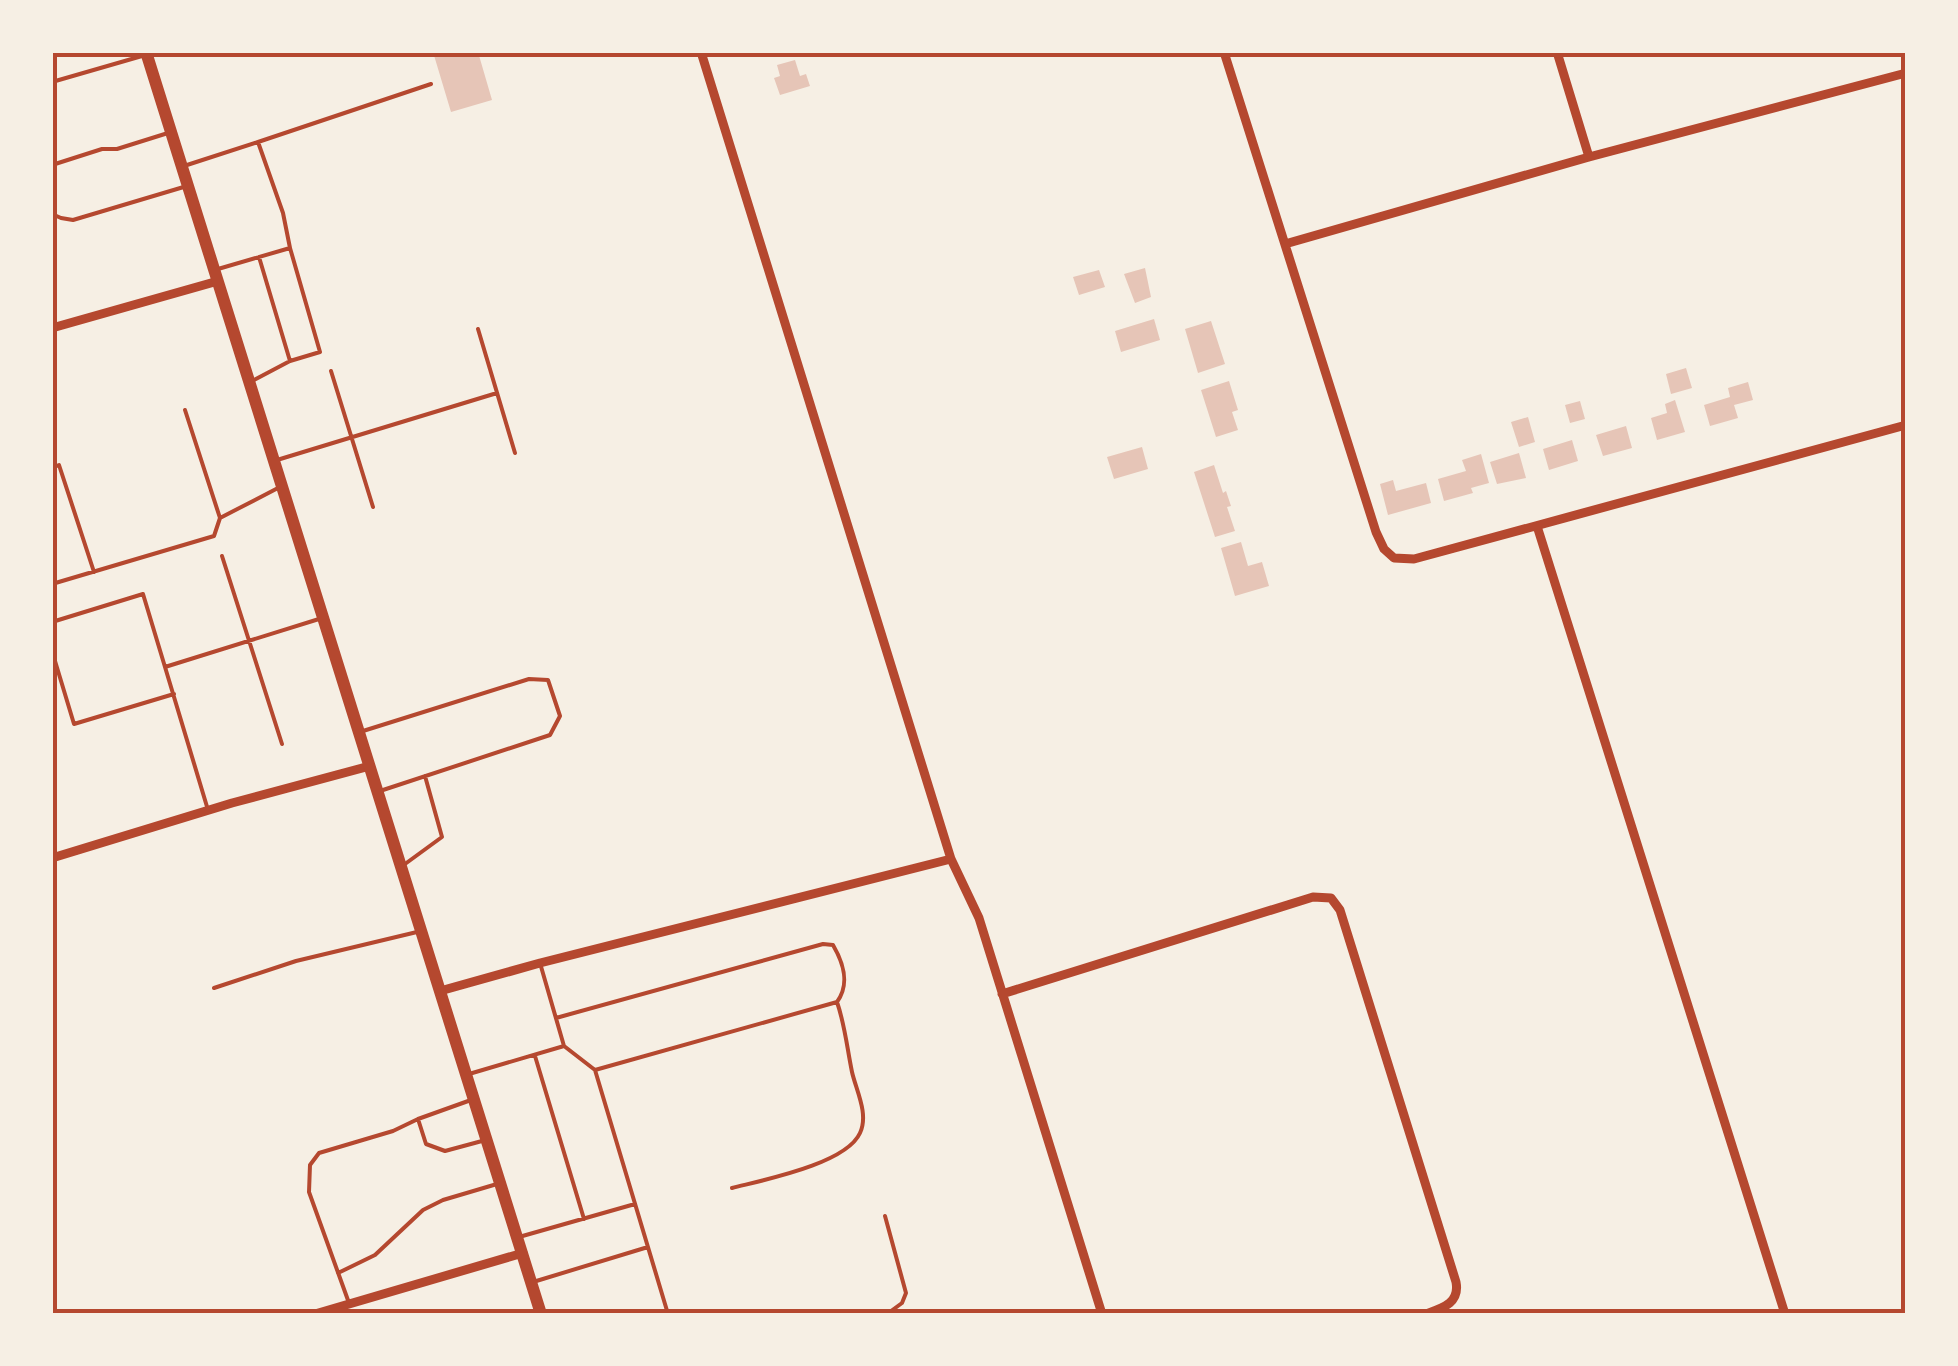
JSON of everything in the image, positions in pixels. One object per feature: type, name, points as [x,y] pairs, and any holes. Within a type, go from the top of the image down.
[{"type":"main road","points":[[146,54],[541,1314]]},
{"type":"street","points":[[701,52],[952,858],[979,918],[1102,1314]]},
{"type":"street","points":[[1224,52],[1376,532],[1384,549],[1394,558],[1414,559],[1906,425]]},
{"type":"street","points":[[1557,52],[1589,158]]},
{"type":"street","points":[[1285,244],[1906,72]]},
{"type":"street","points":[[52,328],[216,276]]},
{"type":"street","points":[[1536,526],[1785,1314]]},
{"type":"street","points":[[52,858],[370,766]]},
{"type":"street","points":[[440,991],[952,858]]},
{"type":"street","points":[[1002,994],[1313,896],[1331,898],[1340,910],[1456,1282],[1456,1296],[1442,1308],[1426,1314]]},
{"type":"street","points":[[317,1313],[523,1253]]},
{"type":"lane","points":[[52,82],[146,54]]},
{"type":"lane","points":[[182,166],[432,84]]},
{"type":"lane","points":[[52,165],[172,132]]},
{"type":"lane","points":[[250,382],[290,361],[320,352],[283,214],[258,142]]},
{"type":"lane","points":[[52,214],[73,220],[189,186]]},
{"type":"lane","points":[[216,276],[290,248]]},
{"type":"lane","points":[[260,257],[290,361]]},
{"type":"lane","points":[[478,329],[516,453]]},
{"type":"lane","points":[[331,371],[373,506]]},
{"type":"lane","points":[[274,461],[498,393]]},
{"type":"lane","points":[[52,584],[214,536],[220,518],[185,410]]},
{"type":"lane","points":[[52,468],[59,466],[94,572]]},
{"type":"lane","points":[[220,518],[282,486]]},
{"type":"lane","points":[[222,556],[282,744]]},
{"type":"lane","points":[[52,622],[143,594],[208,810]]},
{"type":"lane","points":[[166,667],[324,618]]},
{"type":"lane","points":[[52,652],[74,724],[174,694]]},
{"type":"lane","points":[[359,732],[529,679],[548,680],[560,716],[550,734],[378,791]]},
{"type":"lane","points":[[402,867],[442,837],[425,776]]},
{"type":"lane","points":[[214,988],[296,960],[422,931]]},
{"type":"lane","points":[[556,1018],[823,944],[833,945],[838,954],[846,981],[837,1002],[595,1070]]},
{"type":"lane","points":[[540,963],[564,1046],[595,1070],[668,1314]]},
{"type":"lane","points":[[732,1188],[816,1164],[836,1155],[861,1132],[863,1112],[837,1002]]},
{"type":"lane","points":[[467,1074],[564,1046]]},
{"type":"lane","points":[[534,1055],[584,1219]]},
{"type":"lane","points":[[350,1303],[309,1192],[310,1165],[319,1153],[393,1131],[475,1098]]},
{"type":"lane","points":[[418,1119],[426,1144],[445,1151],[488,1140]]},
{"type":"lane","points":[[338,1274],[375,1255],[424,1210],[443,1200],[501,1183]]},
{"type":"lane","points":[[518,1238],[635,1204]]},
{"type":"lane","points":[[885,1216],[906,1293],[902,1303],[887,1314]]},
{"type":"lane","points":[[532,1282],[648,1248]]},
{"type":"building","points":[[433,52],[478,52],[492,100],[451,112]]},
{"type":"building","points":[[795,60],[800,76],[806,74],[810,86],[780,95],[774,78],[780,76],[777,65]]},
{"type":"building","points":[[1145,268],[1151,297],[1135,303],[1124,274]]},
{"type":"building","points":[[1099,270],[1105,287],[1079,295],[1073,277]]},
{"type":"building","points":[[1154,319],[1160,340],[1121,352],[1115,331]]},
{"type":"building","points":[[1211,321],[1225,364],[1198,373],[1185,329]]},
{"type":"building","points":[[1686,368],[1692,388],[1671,394],[1666,374]]},
{"type":"building","points":[[1229,381],[1238,410],[1232,412],[1238,430],[1216,437],[1201,390]]},
{"type":"building","points":[[1748,382],[1753,400],[1734,405],[1738,418],[1710,426],[1704,405],[1730,397],[1728,388]]},
{"type":"building","points":[[1675,400],[1685,432],[1657,440],[1651,418],[1667,413],[1665,404]]},
{"type":"building","points":[[1580,401],[1585,419],[1570,423],[1565,405]]},
{"type":"building","points":[[1528,417],[1535,442],[1519,447],[1511,422]]},
{"type":"building","points":[[1626,426],[1632,448],[1603,456],[1596,435]]},
{"type":"building","points":[[1572,440],[1578,461],[1549,470],[1543,449]]},
{"type":"building","points":[[1142,447],[1148,469],[1114,479],[1107,457]]},
{"type":"building","points":[[1519,453],[1526,478],[1497,484],[1490,462]]},
{"type":"building","points":[[1481,454],[1489,483],[1471,488],[1473,493],[1444,501],[1438,479],[1466,471],[1462,460]]},
{"type":"building","points":[[1214,465],[1231,506],[1227,507],[1235,531],[1215,537],[1194,472]]},
{"type":"building","points":[[1393,480],[1396,491],[1426,483],[1431,503],[1388,515],[1380,484]]},
{"type":"building","points":[[1241,542],[1248,566],[1262,562],[1269,586],[1235,596],[1221,548]]}]
